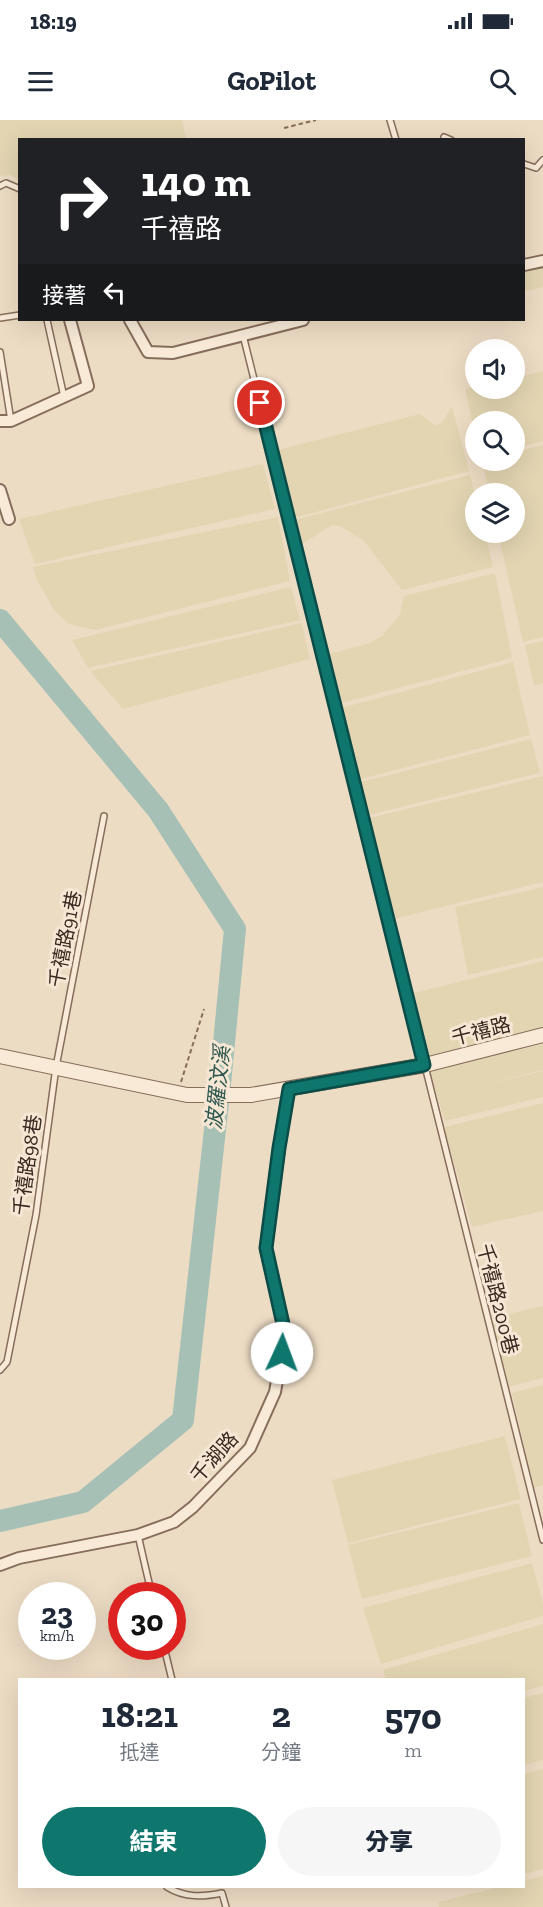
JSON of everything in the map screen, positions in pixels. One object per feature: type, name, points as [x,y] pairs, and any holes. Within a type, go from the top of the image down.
[{"type":"street","points":[[525,265],[543,261]]},
{"type":"street","points":[[6,421],[88,386],[70,321]]},
{"type":"street","points":[[131,321],[148,352],[173,352],[299,321]]},
{"type":"street","points":[[0,489],[9,519]]},
{"type":"street","name":"千禧路","points":[[182,1094],[251,1095],[289,1089],[424,1065],[543,1035]]},
{"type":"street","points":[[0,1056],[182,1094]]},
{"type":"street","name":"千湖路","points":[[0,1564],[19,1558],[138,1535],[174,1522],[193,1507],[250,1448],[275,1392],[285,1333],[266,1248],[289,1089]]},
{"type":"lane","points":[[390,120],[395,138]]},
{"type":"lane","points":[[525,164],[536,168],[543,160]]},
{"type":"lane","points":[[0,186],[6,183],[18,188]]},
{"type":"lane","points":[[0,318],[18,315]]},
{"type":"lane","points":[[47,321],[64,397]]},
{"type":"lane","name":"千禧路200巷","points":[[243,335],[543,1540]]},
{"type":"lane","points":[[0,352],[6,421]]},
{"type":"lane","name":"千禧路91巷","points":[[56,1067],[104,816]]},
{"type":"lane","name":"千禧路98巷","points":[[0,1370],[7,1362],[36,1215],[56,1067]]},
{"type":"lane","points":[[138,1535],[149,1582]]},
{"type":"lane","points":[[167,1660],[172,1678]]},
{"type":"lane","points":[[169,1888],[184,1895],[203,1897],[222,1893],[226,1907]]},
{"type":"path","points":[[285,128],[316,120]]},
{"type":"path","points":[[182,1094],[204,1010]]},
{"type":"shaded area","points":[[0,120],[182,120],[186,138],[18,138],[18,179],[10,175],[0,176]]},
{"type":"shaded area","points":[[543,265],[543,287],[525,291],[525,270]]},
{"type":"shaded area","points":[[543,371],[543,441],[525,446],[525,411],[470,411],[467,399],[525,399],[525,376]]},
{"type":"shaded area","points":[[452,407],[465,456],[465,471],[469,471],[290,519],[273,451],[420,414],[436,426],[443,421]]},
{"type":"shaded area","points":[[543,445],[543,637],[523,642],[500,543],[525,543],[525,483],[487,483],[484,471],[525,471],[525,450]]},
{"type":"shaded area","points":[[263,464],[275,509],[35,564],[19,519]]},
{"type":"shaded area","points":[[470,475],[472,483],[465,483],[465,543],[487,543],[493,567],[402,590],[364,541],[342,527],[332,525],[296,548],[290,521]]},
{"type":"shaded area","points":[[278,517],[290,581],[96,630],[69,624],[54,610],[37,580],[33,567]]},
{"type":"shaded area","points":[[495,573],[512,658],[338,704],[326,655],[370,643],[383,635],[400,614],[404,596]]},
{"type":"shaded area","points":[[291,587],[300,620],[88,668],[72,640]]},
{"type":"shaded area","points":[[302,623],[310,659],[123,709],[90,671]]},
{"type":"shaded area","points":[[543,641],[543,683],[534,686],[525,645]]},
{"type":"shaded area","points":[[513,662],[530,735],[357,780],[341,708]]},
{"type":"shaded area","points":[[531,739],[540,773],[364,816],[357,783]]},
{"type":"shaded area","points":[[543,776],[543,882],[390,920],[365,819]]},
{"type":"shaded area","points":[[543,887],[543,957],[468,975],[455,907]]},
{"type":"shaded area","points":[[543,961],[543,1029],[424,1057],[410,994]]},
{"type":"shaded area","points":[[543,1044],[543,1070],[469,1088],[543,1071],[543,1097],[445,1121],[430,1072]]},
{"type":"shaded area","points":[[543,1103],[543,1211],[472,1227],[444,1127]]},
{"type":"shaded area","points":[[543,1306],[543,1378],[508,1387],[492,1318]]},
{"type":"shaded area","points":[[543,1385],[543,1485],[534,1488],[512,1393]]},
{"type":"shaded area","points":[[505,1436],[521,1499],[348,1543],[332,1480]]},
{"type":"shaded area","points":[[519,1503],[532,1556],[362,1599],[348,1545]]},
{"type":"shaded area","points":[[532,1563],[543,1603],[543,1616],[381,1664],[363,1608]]},
{"type":"shaded area","points":[[543,1624],[543,1686],[525,1691],[525,1678],[385,1678],[383,1670]]},
{"type":"shaded area","points":[[543,1693],[543,1760],[525,1765],[525,1698]]},
{"type":"shaded area","points":[[543,1769],[543,1869],[525,1874],[525,1774]]},
{"type":"shaded area","points":[[543,1876],[543,1907],[439,1907],[438,1902],[496,1888],[525,1888],[525,1881]]},
{"type":"waterway","name":"波羅汶溪","points":[[0,620],[158,810],[235,929],[183,1420],[83,1502],[0,1521]]},
{"type":"route","points":[[260,403],[424,1065],[289,1089],[266,1248],[285,1333],[282,1353]]}]
